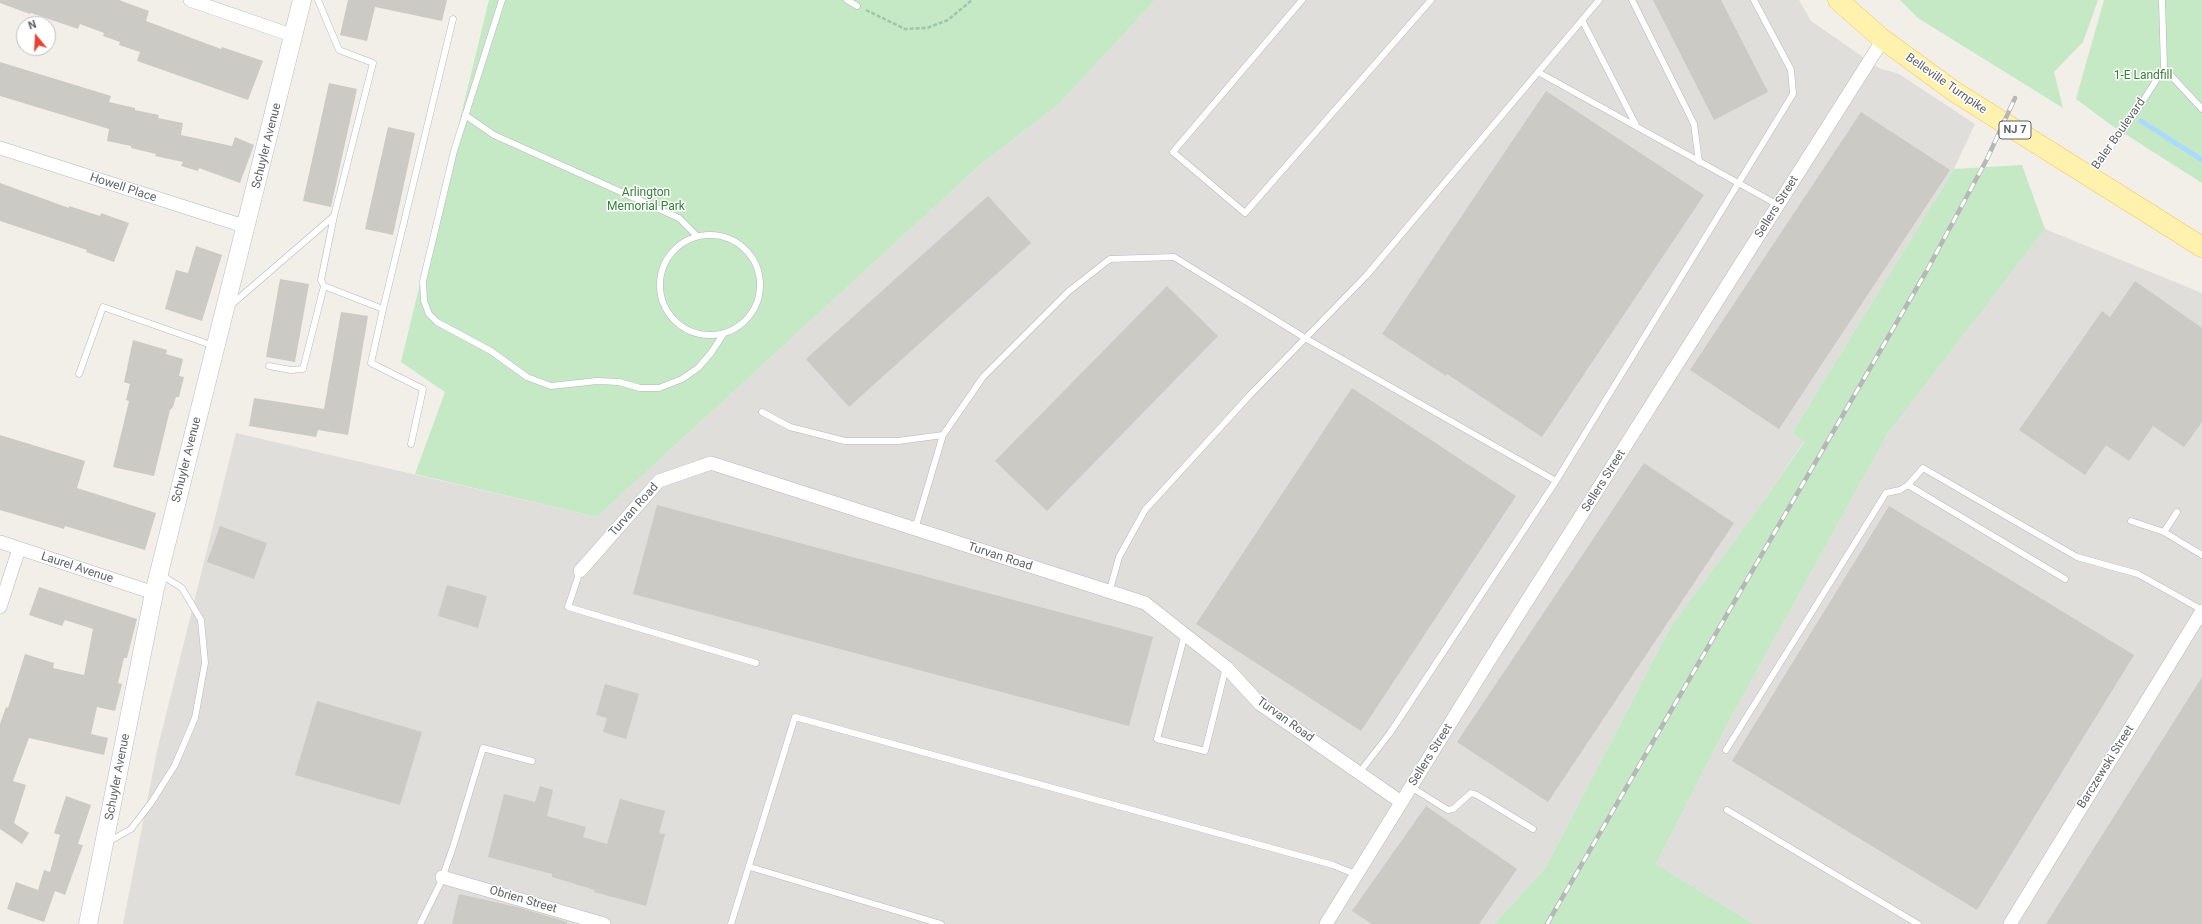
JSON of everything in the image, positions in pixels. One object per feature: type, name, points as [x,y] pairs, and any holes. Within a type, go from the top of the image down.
[{"type":"main road","name":"Schuyler Avenue","points":[[88,924],[154,593],[247,227],[302,0]]},
{"type":"main road","name":"Belleville Turnpike","points":[[1838,0],[1881,38],[1955,92],[2202,247]]},
{"type":"street","points":[[190,0],[294,36]]},
{"type":"street","name":"Sellers Street","points":[[1326,924],[1411,786],[1882,41],[1881,38]]},
{"type":"street","name":"Howell Place","points":[[0,148],[247,227]]},
{"type":"street","name":"Turvan Road","points":[[580,571],[659,481],[711,463],[1109,593],[1146,603],[1226,667],[1260,704],[1402,802]]},
{"type":"street","name":"Laurel Avenue","points":[[0,542],[154,593]]},
{"type":"street","points":[[0,607],[19,549]]},
{"type":"street","name":"Barczewski Street","points":[[2010,924],[2202,610]]},
{"type":"street","name":"Obrien Street","points":[[442,877],[604,924]]},
{"type":"lane","points":[[269,366],[291,370],[303,369],[324,286],[321,280],[334,216],[373,63],[339,50],[318,0]]},
{"type":"lane","points":[[502,0],[454,151],[423,281],[424,301],[429,314],[437,322],[491,351],[527,377],[551,386],[597,381],[619,382],[640,388],[659,388],[682,379],[698,368],[711,353],[724,333]]},
{"type":"lane","points":[[847,0],[857,6]]},
{"type":"lane","points":[[1302,0],[1173,152],[1245,213],[1431,0]]},
{"type":"lane","points":[[1109,593],[1119,557],[1145,510],[1249,396],[1366,276],[1599,0]]},
{"type":"lane","points":[[1632,0],[1694,124],[1699,162]]},
{"type":"lane","points":[[1359,773],[1390,733],[1556,481],[1793,94],[1791,70],[1754,0]]},
{"type":"lane","points":[[2162,0],[2164,68],[2202,109]]},
{"type":"lane","points":[[411,444],[423,389],[371,363],[453,19]]},
{"type":"lane","points":[[1582,20],[1637,127]]},
{"type":"lane","name":"Baler Boulevard","points":[[2089,176],[2136,112],[2164,68]]},
{"type":"lane","points":[[1538,72],[1778,205]]},
{"type":"lane","points":[[465,115],[494,135],[680,218],[696,236]]},
{"type":"lane","points":[[225,310],[334,216]]},
{"type":"lane","points":[[708,234],[726,236],[741,244],[753,257],[760,274],[761,291],[755,308],[745,322],[731,331],[716,335],[700,335],[685,329],[673,320],[664,307],[660,292],[660,276],[665,261],[676,247],[696,236],[708,234]]},
{"type":"lane","points":[[915,529],[943,436],[983,378],[1069,291],[1110,258],[1174,256],[1305,338],[1556,481]]},
{"type":"lane","points":[[324,286],[383,309]]},
{"type":"lane","points":[[79,374],[103,307],[216,346]]},
{"type":"lane","points":[[762,412],[790,427],[845,441],[898,441],[943,436]]},
{"type":"lane","points":[[1726,750],[1886,493],[1900,490],[1908,485],[1923,468],[2077,557],[2138,574],[2202,610]]},
{"type":"lane","points":[[1908,485],[2065,579]]},
{"type":"lane","points":[[2164,532],[2177,512]]},
{"type":"lane","points":[[2131,521],[2164,532],[2202,555]]},
{"type":"lane","points":[[580,571],[568,606],[756,663]]},
{"type":"lane","points":[[104,844],[132,829],[151,803],[175,765],[195,718],[205,663],[201,620],[182,588],[159,573]]},
{"type":"lane","points":[[1185,634],[1157,739],[1205,751],[1226,667]]},
{"type":"lane","points":[[731,924],[750,867],[795,717],[1333,865],[1357,875]]},
{"type":"lane","points":[[420,924],[442,877],[453,847],[483,748],[532,762]]},
{"type":"lane","points":[[1411,786],[1448,810],[1453,809],[1471,794],[1477,795],[1532,829]]},
{"type":"lane","points":[[1727,810],[1918,924]]},
{"type":"lane","points":[[750,867],[942,924]]},
{"type":"path","points":[[857,6],[905,29],[927,28],[948,20],[972,0]]},
{"type":"shaded area","points":[[1155,0],[1799,0],[1811,21],[1879,68],[1899,74],[1975,124],[1954,169],[1792,433],[1805,440],[1768,495],[1670,628],[1546,867],[1494,924],[123,924],[157,751],[236,433],[597,517],[981,164],[1059,104]]},
{"type":"shaded area","points":[[2045,229],[2202,293],[2202,924],[1754,924],[1656,864],[1729,721],[1888,433]]},
{"type":"green space","name":"Arlington Memorial Park","points":[[489,0],[1155,0],[1059,104],[981,164],[597,517],[415,474],[445,392],[401,362]]},
{"type":"green space","points":[[1900,0],[2098,0],[2083,42],[2054,72],[2063,108],[1918,18]]},
{"type":"green space","name":"1-E Landfill","points":[[2104,0],[2202,0],[2202,183],[2111,125],[2076,99]]},
{"type":"green space","points":[[2022,165],[2045,229],[1888,433],[1729,721],[1656,864],[1754,924],[1494,924],[1546,867],[1670,628],[1768,495],[1805,441],[1792,433],[1954,169]]},
{"type":"building","points":[[0,0],[119,0],[149,11],[146,21],[221,49],[222,47],[263,61],[248,100],[137,61],[140,52],[119,45],[120,42],[103,36],[104,33],[80,24],[78,29],[56,22],[56,16],[40,16],[30,14],[0,3]]},
{"type":"building","points":[[348,0],[447,0],[442,21],[375,7],[367,41],[340,35]]},
{"type":"building","points":[[1653,0],[1721,0],[1768,92],[1714,120]]},
{"type":"building","points":[[0,62],[111,96],[109,102],[135,108],[135,110],[159,115],[158,118],[183,123],[181,135],[232,146],[235,137],[254,145],[240,183],[199,168],[198,171],[181,166],[183,162],[155,156],[156,154],[131,148],[131,146],[107,141],[109,129],[0,96]]},
{"type":"building","points":[[329,83],[357,89],[331,207],[303,201]]},
{"type":"building","points":[[1546,91],[1704,195],[1542,437],[1447,374],[1446,376],[1382,334]]},
{"type":"building","points":[[1861,112],[1950,170],[1779,429],[1690,370]]},
{"type":"building","points":[[388,127],[415,133],[393,235],[365,229]]},
{"type":"building","points":[[0,183],[69,208],[69,206],[100,216],[101,213],[129,223],[114,262],[86,252],[87,250],[0,221]]},
{"type":"building","points":[[988,196],[1031,243],[849,407],[806,359]]},
{"type":"building","points":[[196,246],[222,255],[202,321],[165,309],[176,270],[188,273]]},
{"type":"building","points":[[280,279],[309,284],[295,362],[266,357]]},
{"type":"building","points":[[2135,281],[2202,328],[2202,422],[2184,447],[2153,426],[2129,461],[2106,445],[2085,475],[2019,430],[2102,311],[2110,317]]},
{"type":"building","points":[[1167,286],[1218,336],[1047,511],[995,461]]},
{"type":"building","points":[[341,312],[368,316],[348,435],[318,430],[316,437],[249,426],[254,398],[324,409]]},
{"type":"building","points":[[133,340],[167,350],[166,354],[183,359],[179,376],[184,377],[179,397],[176,397],[173,407],[170,410],[154,476],[113,467],[129,401],[126,400],[130,384],[124,382]]},
{"type":"building","points":[[1352,388],[1516,496],[1361,731],[1196,624]]},
{"type":"building","points":[[0,435],[85,461],[77,488],[156,513],[145,550],[65,526],[64,529],[0,510]]},
{"type":"building","points":[[1644,463],[1734,523],[1548,802],[1457,742]]},
{"type":"building","points":[[657,505],[1153,637],[1129,726],[633,594]]},
{"type":"building","points":[[1889,506],[2134,655],[1977,910],[1732,761]]},
{"type":"building","points":[[220,526],[267,543],[254,579],[207,562]]},
{"type":"building","points":[[447,585],[487,596],[478,628],[438,616]]},
{"type":"building","points":[[39,587],[137,619],[127,658],[124,658],[118,683],[122,684],[115,711],[97,707],[91,734],[108,738],[104,755],[29,738],[13,781],[26,785],[14,823],[29,833],[22,844],[0,829],[0,724],[6,707],[8,708],[25,654],[54,663],[53,668],[84,675],[93,629],[65,620],[62,626],[29,615]]},
{"type":"building","points":[[2202,677],[2202,924],[2046,924]]},
{"type":"building","points":[[605,684],[639,694],[626,739],[603,732],[607,718],[596,715]]},
{"type":"building","points":[[317,701],[422,732],[400,805],[295,775]]},
{"type":"building","points":[[540,786],[553,790],[547,816],[586,827],[583,837],[607,844],[620,799],[665,811],[659,833],[665,834],[646,906],[594,892],[595,890],[552,877],[552,874],[488,857],[504,794],[535,802]]},
{"type":"building","points":[[66,796],[91,805],[78,844],[83,845],[65,895],[55,891],[44,922],[7,909],[16,882],[38,890],[44,870],[50,872],[60,835],[54,833]]},
{"type":"building","points":[[1426,806],[1517,869],[1479,924],[1372,924],[1352,911]]},
{"type":"building","points":[[459,894],[517,907],[567,922],[567,924],[452,924]]},
{"type":"waterway","points":[[2141,121],[2202,160]]},
{"type":"railway","points":[[1547,924],[1926,272],[1987,159],[2015,98]]}]
